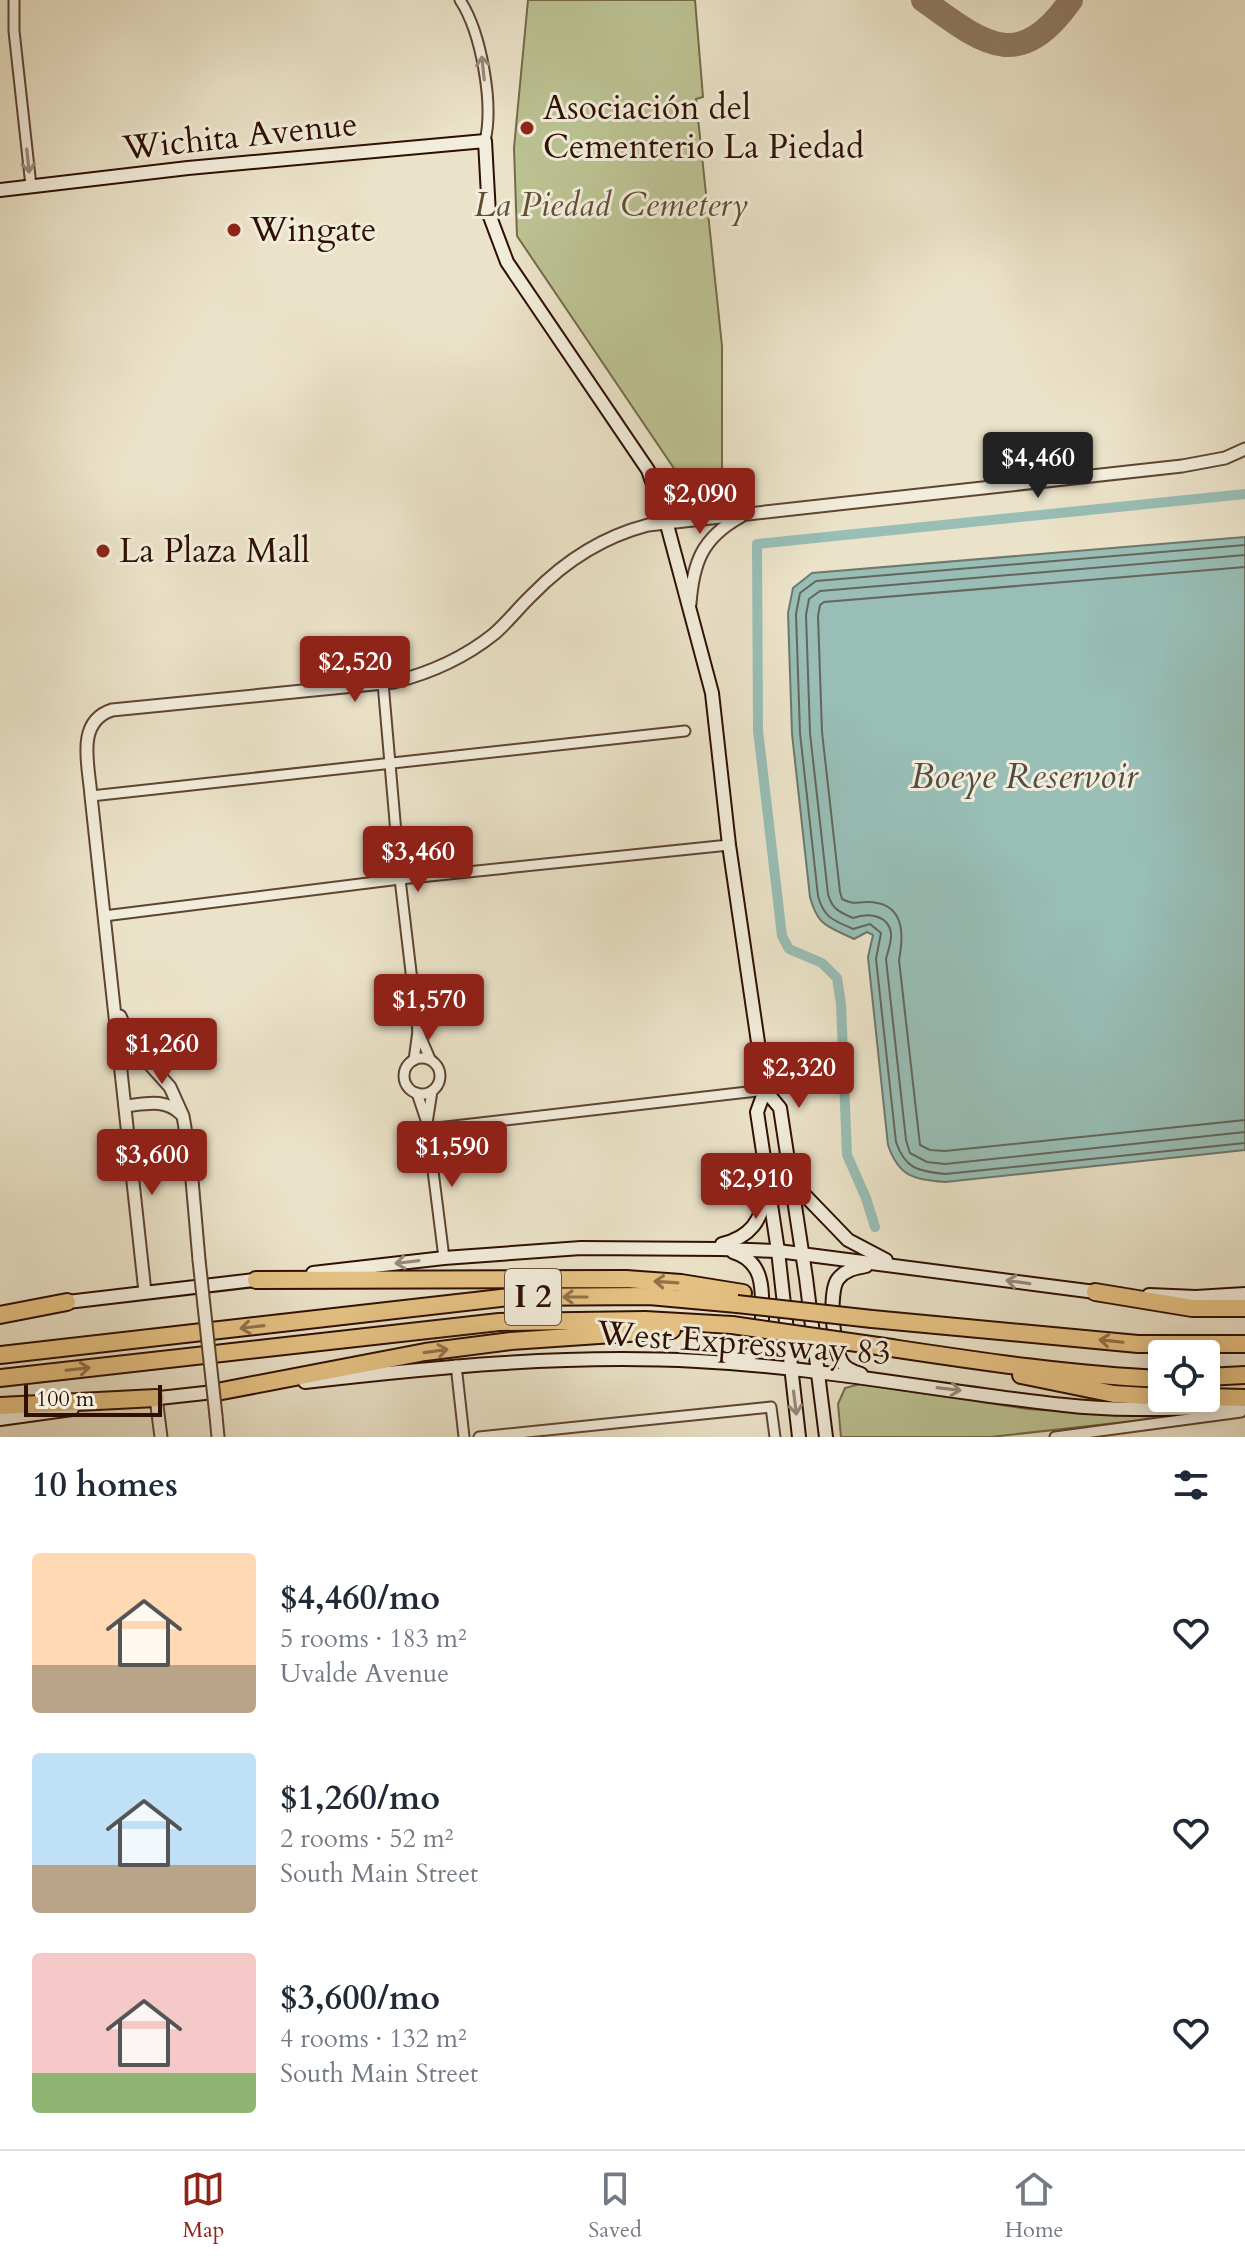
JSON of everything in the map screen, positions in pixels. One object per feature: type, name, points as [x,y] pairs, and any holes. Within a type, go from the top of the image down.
[{"type":"highway","points":[[256,1280],[626,1279],[681,1283],[740,1298],[872,1319],[1138,1344],[1245,1344]]},
{"type":"highway","points":[[1095,1292],[1192,1308],[1245,1308]]},
{"type":"highway","name":"I 2","points":[[0,1355],[510,1297],[740,1298]]},
{"type":"highway","points":[[0,1315],[67,1302]]},
{"type":"highway","name":"I 2","points":[[0,1378],[499,1322],[645,1320],[732,1325],[954,1358],[1148,1378]]},
{"type":"highway","points":[[222,1391],[468,1346],[732,1325]]},
{"type":"highway","points":[[914,1351],[1091,1390],[1148,1396]]},
{"type":"highway","points":[[1220,1376],[1245,1375]]},
{"type":"highway","points":[[1220,1397],[1245,1398]]},
{"type":"highway","points":[[0,1406],[156,1398]]},
{"type":"main road","name":"Wichita Avenue","points":[[0,190],[202,167],[485,141]]},
{"type":"main road","points":[[485,141],[489,214],[507,262],[648,470],[666,521],[712,693],[729,845],[765,1090],[757,1112],[778,1251],[799,1437]]},
{"type":"main road","points":[[765,1090],[780,1108],[826,1437]]},
{"type":"main road","points":[[792,1182],[848,1240],[901,1266]]},
{"type":"main road","points":[[702,1248],[733,1242],[751,1231],[759,1219],[769,1187]]},
{"type":"main road","points":[[0,1309],[444,1258],[581,1248],[778,1251],[1095,1292],[1196,1297],[1245,1294]]},
{"type":"main road","points":[[716,1362],[743,1358],[753,1353],[761,1343],[762,1290],[758,1271],[749,1259],[721,1249]]},
{"type":"main road","points":[[872,1379],[850,1370],[839,1357],[832,1296],[833,1287],[845,1272],[881,1263]]},
{"type":"main road","name":"West Expressway 83","points":[[0,1419],[156,1398],[456,1365],[605,1358],[716,1362],[1066,1405],[1245,1409]]},
{"type":"street","points":[[14,0],[13,20],[31,186]]},
{"type":"street","points":[[460,0],[480,44],[489,124],[485,141]]},
{"type":"street","points":[[145,1292],[91,796],[87,740],[92,722],[99,716],[112,710],[383,683],[415,677],[456,659],[492,635],[554,574],[582,552],[613,536],[666,521],[1182,466],[1225,458],[1245,449]]},
{"type":"street","points":[[689,608],[697,558],[726,525],[745,514]]},
{"type":"street","points":[[383,683],[400,879],[418,1031],[414,1060]]},
{"type":"street","points":[[91,796],[685,731]]},
{"type":"street","points":[[104,916],[400,879],[729,845]]},
{"type":"street","points":[[112,988],[125,1031],[133,1046],[170,1087],[183,1116],[190,1157],[218,1437]]},
{"type":"street","points":[[418,1031],[430,1059]]},
{"type":"street","points":[[417,1093],[432,1091],[438,1085],[441,1075],[437,1064],[430,1059],[422,1057],[414,1060],[407,1066],[404,1077],[409,1088],[417,1093],[428,1126],[444,1258]]},
{"type":"street","points":[[428,1126],[765,1090]]},
{"type":"street","points":[[428,1126],[432,1091]]},
{"type":"street","points":[[125,1106],[163,1103],[173,1106],[183,1116]]},
{"type":"street","points":[[456,1365],[464,1437]]},
{"type":"street","points":[[156,1398],[161,1437]]},
{"type":"street","points":[[479,1437],[771,1407],[775,1437]]},
{"type":"street","points":[[1055,1437],[1110,1434],[1245,1409]]},
{"type":"green space","name":"La Piedad Cemetery","points":[[528,0],[695,0],[703,97],[696,99],[722,346],[722,500],[696,501],[517,236],[514,148]]},
{"type":"green space","points":[[860,1384],[1028,1409],[1155,1417],[990,1437],[841,1437],[838,1404],[845,1388]]},
{"type":"water","name":"Boeye Reservoir","points":[[1245,537],[1245,1150],[945,1182],[909,1174],[897,1164],[888,1145],[868,957],[873,935],[867,932],[854,939],[831,928],[821,920],[810,897],[792,734],[788,613],[793,588],[812,573]]},
{"type":"waterway","points":[[875,1227],[847,1155],[841,1004],[837,978],[822,963],[789,949],[782,936],[758,730],[757,544],[1245,494]]},
{"type":"taxiway","points":[[923,0],[964,29],[1000,44],[1017,44],[1034,38],[1052,23],[1071,0]]},
{"type":"place","name":"Asociación del Cementerio La Piedad","points":[[527,128]]},
{"type":"place","name":"Wingate","points":[[234,230]]},
{"type":"place","name":"La Plaza Mall","points":[[103,551]]}]
